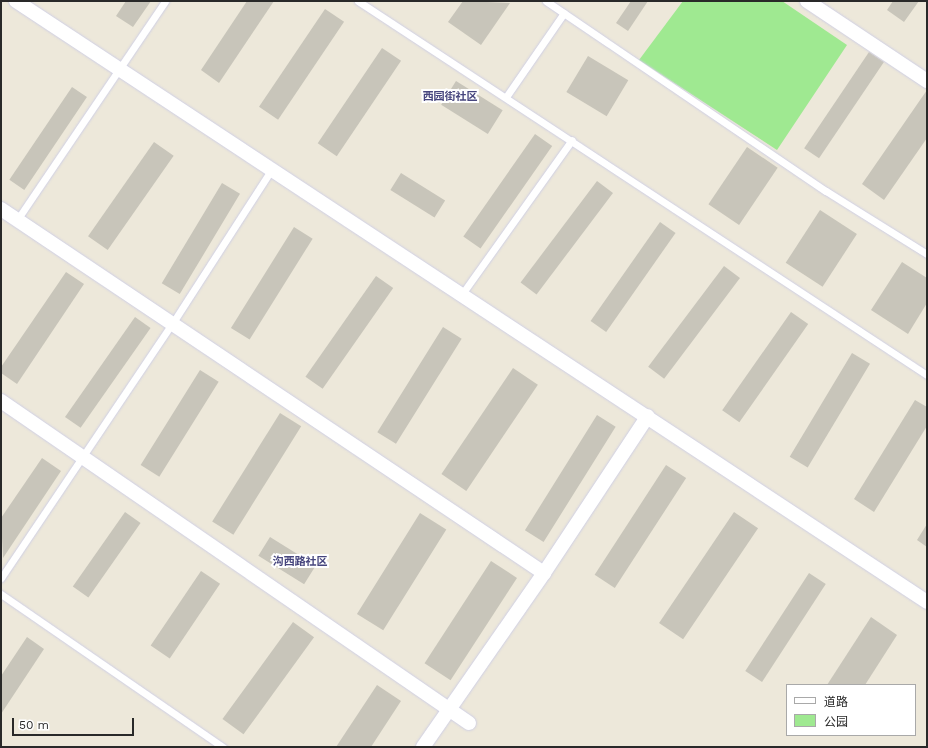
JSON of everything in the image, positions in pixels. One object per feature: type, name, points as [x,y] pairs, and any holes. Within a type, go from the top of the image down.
[{"type":"street","points":[[16,1],[648,416],[927,602]]},
{"type":"street","points":[[807,1],[927,81]]},
{"type":"street","points":[[1,209],[544,573]]},
{"type":"street","points":[[1,401],[469,723]]},
{"type":"street","points":[[423,747],[544,573],[648,416]]},
{"type":"lane","points":[[17,220],[165,1]]},
{"type":"lane","points":[[358,1],[572,140],[927,375]]},
{"type":"lane","points":[[546,1],[826,191],[927,254]]},
{"type":"lane","points":[[506,97],[564,13]]},
{"type":"lane","points":[[462,294],[572,140]]},
{"type":"lane","points":[[1,578],[172,324],[272,169]]},
{"type":"lane","points":[[1,594],[223,747]]},
{"type":"green space","points":[[683,1],[782,1],[847,45],[777,150],[639,60]]},
{"type":"building","points":[[126,1],[151,1],[133,27],[116,16]]},
{"type":"building","points":[[247,1],[274,1],[219,83],[201,70]]},
{"type":"building","points":[[463,1],[510,3],[481,45],[448,22]]},
{"type":"building","points":[[631,1],[648,1],[628,31],[616,23]]},
{"type":"building","points":[[893,1],[919,1],[904,22],[887,10]]},
{"type":"building","points":[[325,9],[344,22],[278,120],[259,107]]},
{"type":"building","points":[[382,48],[401,61],[337,156],[318,143]]},
{"type":"building","points":[[869,52],[884,62],[819,158],[804,148]]},
{"type":"building","points":[[588,56],[628,80],[607,116],[566,92]]},
{"type":"building","points":[[456,81],[503,110],[488,134],[441,105]]},
{"type":"building","points":[[72,87],[87,97],[24,190],[9,180]]},
{"type":"building","points":[[927,90],[927,138],[884,200],[862,184]]},
{"type":"building","points":[[535,134],[552,146],[481,248],[463,236]]},
{"type":"building","points":[[154,142],[174,156],[108,250],[88,236]]},
{"type":"building","points":[[747,147],[778,168],[739,225],[708,204]]},
{"type":"building","points":[[401,173],[445,201],[435,218],[390,190]]},
{"type":"building","points":[[597,181],[613,193],[537,294],[521,282]]},
{"type":"building","points":[[222,183],[240,194],[180,294],[162,283]]},
{"type":"building","points":[[820,210],[857,234],[823,287],[786,263]]},
{"type":"building","points":[[660,222],[676,233],[606,332],[591,321]]},
{"type":"building","points":[[294,227],[313,239],[250,340],[231,328]]},
{"type":"building","points":[[902,262],[927,278],[927,303],[908,334],[871,310]]},
{"type":"building","points":[[724,266],[740,278],[664,379],[648,367]]},
{"type":"building","points":[[66,272],[84,284],[17,384],[1,373],[1,367]]},
{"type":"building","points":[[376,276],[393,288],[323,389],[305,377]]},
{"type":"building","points":[[791,312],[808,324],[739,422],[722,410]]},
{"type":"building","points":[[135,317],[151,328],[81,428],[65,417]]},
{"type":"building","points":[[443,327],[462,339],[396,444],[377,432]]},
{"type":"building","points":[[852,353],[870,364],[808,468],[790,457]]},
{"type":"building","points":[[513,368],[538,385],[466,491],[441,474]]},
{"type":"building","points":[[200,370],[219,382],[159,477],[141,465]]},
{"type":"building","points":[[915,400],[927,407],[927,426],[874,512],[854,499]]},
{"type":"building","points":[[280,413],[301,426],[233,535],[212,522]]},
{"type":"building","points":[[597,415],[616,427],[544,542],[525,530]]},
{"type":"building","points":[[42,458],[61,471],[3,558],[1,518]]},
{"type":"building","points":[[666,465],[686,478],[615,588],[595,575]]},
{"type":"building","points":[[125,512],[141,523],[88,597],[73,587]]},
{"type":"building","points":[[734,512],[758,528],[683,639],[659,623]]},
{"type":"building","points":[[420,513],[446,529],[383,630],[357,614]]},
{"type":"building","points":[[927,524],[927,547],[917,540]]},
{"type":"building","points":[[270,537],[316,566],[304,584],[258,556]]},
{"type":"building","points":[[491,561],[517,578],[451,680],[425,663]]},
{"type":"building","points":[[201,571],[220,584],[170,658],[151,646]]},
{"type":"building","points":[[809,573],[826,584],[762,682],[745,671]]},
{"type":"building","points":[[871,617],[897,635],[866,684],[828,684]]},
{"type":"building","points":[[293,622],[314,637],[244,734],[222,719]]},
{"type":"building","points":[[27,637],[44,649],[1,714],[1,676]]},
{"type":"building","points":[[377,685],[401,701],[371,747],[336,747]]},
{"type":"district","name":"西园街社区","points":[[450,97]]},
{"type":"district","name":"沟西路社区","points":[[300,562]]}]
